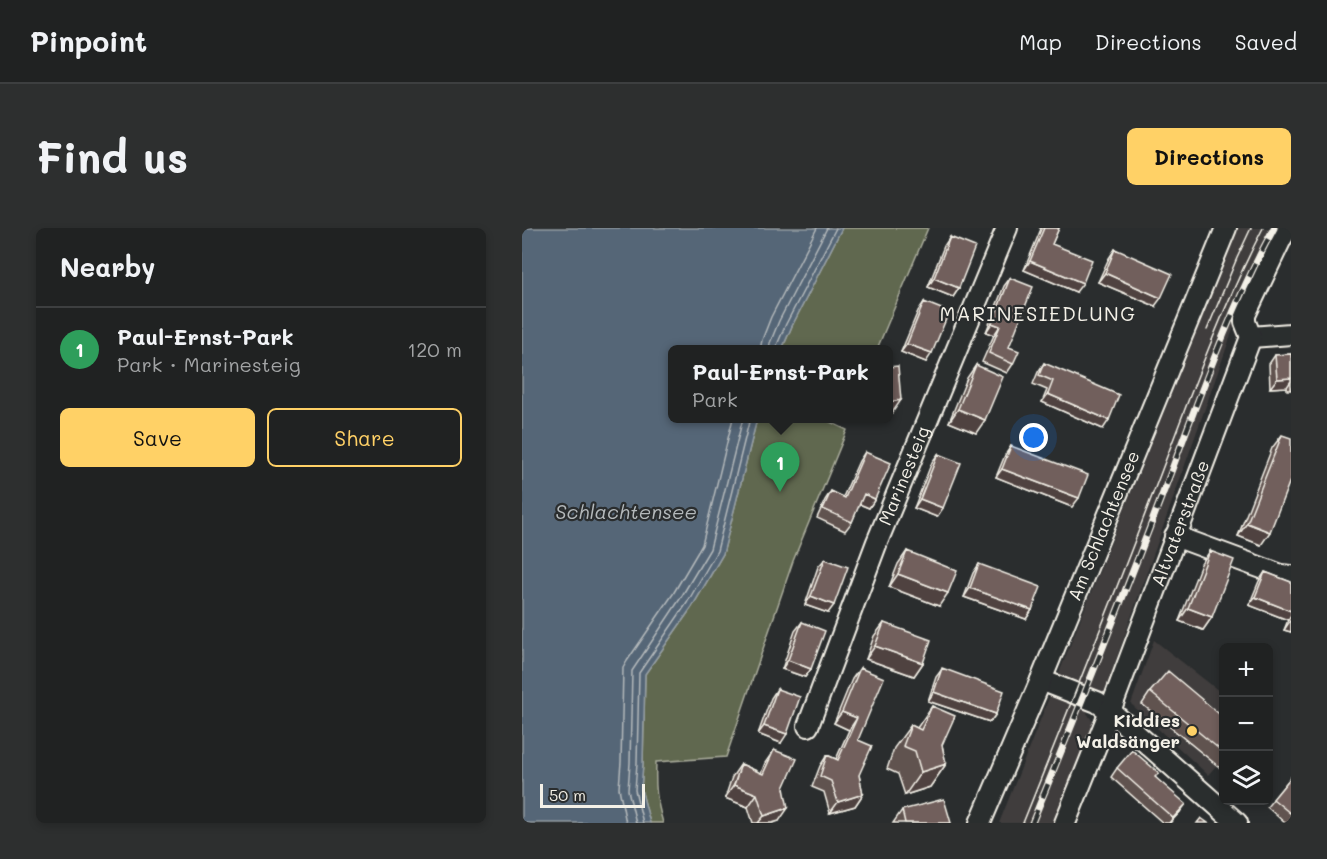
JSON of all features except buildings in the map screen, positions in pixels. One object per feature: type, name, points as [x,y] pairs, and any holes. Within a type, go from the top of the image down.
[{"type":"street","name":"Marinesteig","points":[[808,726],[877,542],[1007,228]]},
{"type":"street","name":"Am Schlachtensee","points":[[980,823],[1226,228]]},
{"type":"street","name":"Altvaterstraße","points":[[1065,823],[1110,711],[1251,337],[1245,322],[1245,315],[1288,228]]},
{"type":"street","points":[[1251,337],[1291,334]]},
{"type":"street","points":[[1175,536],[1281,575],[1291,576]]},
{"type":"street","points":[[1041,680],[1097,702],[1110,711],[1237,823]]},
{"type":"shaded area","points":[[1238,228],[1281,228],[1236,321],[1104,694],[1095,694],[1087,713],[1093,722],[1053,823],[999,823],[1118,525]]},
{"type":"shaded area","name":"Kiddies Waldsänger","points":[[1154,640],[1219,691],[1219,763],[1208,775],[1131,704]]},
{"type":"green space","points":[[842,228],[928,228],[879,345],[784,345]]},
{"type":"green space","points":[[756,423],[832,423],[847,430],[793,561],[726,757],[656,762],[656,793],[663,823],[650,823],[641,789],[645,674],[692,607],[723,554]]},
{"type":"water","name":"Schlachtensee","points":[[522,228],[842,228],[784,345],[668,345],[668,423],[756,423],[723,554],[692,607],[645,674],[641,789],[650,823],[522,823]]},
{"type":"tram line","points":[[1207,330],[1251,228]]},
{"type":"tram line","points":[[1023,823],[1203,363],[1231,295],[1263,228]]},
{"type":"railway","points":[[1032,823],[1131,576],[1214,359],[1242,292],[1274,228]]},
{"type":"place","name":"Paul-Ernst-Park","points":[[780,492]]},
{"type":"place","name":"Kiddies Waldsänger","points":[[1192,731]]},
{"type":"district","name":"MARINESIEDLUNG","points":[[1038,314]]}]
